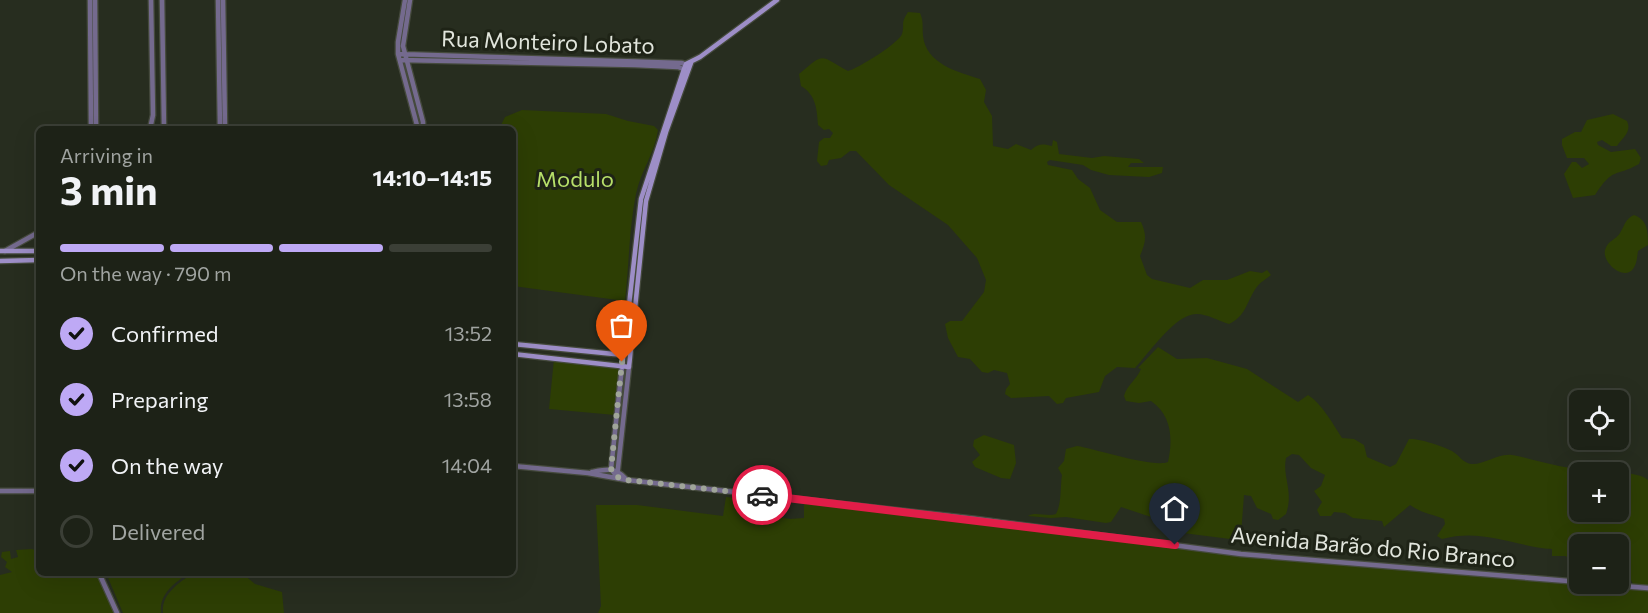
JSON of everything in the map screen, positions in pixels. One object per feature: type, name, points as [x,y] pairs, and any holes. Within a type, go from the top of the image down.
[{"type":"main road","points":[[622,367],[636,267],[644,184],[688,67],[777,0]]},
{"type":"main road","points":[[2,251],[36,251]]},
{"type":"main road","points":[[0,261],[36,260]]},
{"type":"main road","points":[[516,354],[629,367],[634,283]]},
{"type":"main road","points":[[516,344],[630,356]]},
{"type":"street","points":[[151,0],[153,114],[151,126]]},
{"type":"street","points":[[162,0],[164,126]]},
{"type":"street","points":[[218,0],[225,126]]},
{"type":"street","points":[[221,60],[223,0]]},
{"type":"street","points":[[405,0],[398,42],[417,126]]},
{"type":"street","points":[[410,0],[402,57],[423,126]]},
{"type":"street","points":[[91,126],[92,2]]},
{"type":"street","name":"Rua Monteiro Lobato","points":[[402,57],[688,67]]},
{"type":"street","points":[[220,126],[222,79]]},
{"type":"street","points":[[93,86],[96,126]]},
{"type":"street","points":[[2,251],[36,234]]},
{"type":"street","points":[[617,477],[614,469],[622,367]]},
{"type":"street","points":[[614,469],[629,367]]},
{"type":"street","name":"Avenida Barão do Rio Branco","points":[[516,466],[976,519],[1241,554],[1569,581]]},
{"type":"street","points":[[614,469],[627,480]]},
{"type":"street","name":"Avenida Barão do Rio Branco","points":[[588,473],[614,469]]},
{"type":"street","points":[[0,491],[36,491]]},
{"type":"street","points":[[100,576],[117,613]]},
{"type":"street","points":[[1629,587],[1648,588]]},
{"type":"green space","points":[[908,12],[920,13],[925,46],[930,54],[953,70],[980,79],[986,90],[984,102],[992,116],[993,146],[1008,149],[1016,144],[1031,150],[1041,145],[1052,146],[1053,140],[1057,142],[1059,154],[1092,158],[1104,156],[1139,159],[1144,163],[1131,163],[1128,167],[1163,167],[1162,173],[1149,177],[1109,175],[1083,165],[1050,160],[1047,162],[1048,165],[1072,170],[1078,179],[1090,188],[1100,210],[1117,222],[1141,222],[1145,239],[1140,256],[1147,275],[1152,279],[1190,288],[1203,280],[1227,280],[1250,271],[1262,273],[1267,270],[1271,275],[1258,286],[1239,317],[1229,324],[1205,315],[1189,315],[1172,327],[1135,368],[1117,367],[1105,376],[1099,392],[1066,398],[1063,403],[1057,404],[1049,396],[1011,398],[1005,394],[1010,384],[1007,373],[994,370],[988,373],[982,372],[970,359],[958,357],[948,338],[945,324],[950,321],[962,321],[984,292],[986,280],[977,258],[948,225],[889,185],[856,151],[850,151],[841,158],[829,160],[827,165],[821,166],[817,161],[819,142],[824,138],[830,138],[833,133],[818,125],[815,103],[810,94],[801,86],[799,74],[822,58],[848,71],[860,66],[899,38]]},
{"type":"green space","name":"Modulo","points":[[522,110],[606,114],[654,126],[658,130],[636,194],[630,234],[625,301],[516,286],[516,126],[500,126],[505,117]]},
{"type":"green space","points":[[1613,114],[1627,121],[1628,131],[1617,146],[1611,146],[1602,140],[1597,142],[1598,145],[1611,152],[1635,149],[1641,158],[1639,164],[1611,176],[1595,195],[1573,198],[1564,174],[1572,162],[1576,162],[1582,168],[1589,164],[1584,158],[1567,158],[1562,139],[1575,132],[1581,132],[1587,120]]},
{"type":"green space","points":[[1634,215],[1645,223],[1648,245],[1638,251],[1633,269],[1629,272],[1619,272],[1610,265],[1605,250],[1627,220]]},
{"type":"green space","points":[[1158,347],[1177,359],[1207,358],[1247,369],[1298,402],[1308,395],[1323,409],[1342,438],[1354,439],[1364,445],[1367,457],[1390,467],[1396,464],[1409,439],[1413,439],[1448,449],[1471,464],[1512,455],[1569,468],[1569,522],[1629,522],[1629,473],[1642,476],[1648,480],[1648,586],[1633,584],[1629,576],[1629,534],[1569,534],[1569,558],[1552,556],[1552,549],[1484,537],[1457,536],[1442,539],[1437,536],[1445,524],[1444,519],[1422,512],[1410,505],[1384,527],[1382,521],[1353,518],[1345,513],[1334,512],[1331,516],[1320,516],[1317,510],[1322,502],[1314,491],[1321,486],[1325,475],[1311,468],[1299,455],[1292,454],[1286,458],[1285,465],[1289,498],[1286,514],[1278,520],[1273,519],[1271,514],[1257,508],[1251,496],[1244,495],[1241,534],[1238,540],[1183,533],[1151,517],[1121,507],[1111,522],[1106,523],[1066,517],[1028,516],[1056,514],[1060,500],[1062,475],[1058,468],[1064,461],[1066,449],[1077,446],[1138,460],[1168,462],[1170,437],[1163,413],[1151,401],[1139,403],[1126,401],[1124,396],[1141,369],[1138,368]]},
{"type":"green space","points":[[554,359],[620,369],[615,415],[549,409]]},
{"type":"green space","points":[[984,435],[1014,445],[1016,463],[1010,479],[1001,478],[975,467],[972,462],[980,455],[973,446],[974,440]]},
{"type":"green space","points":[[726,497],[770,501],[773,505],[773,516],[790,519],[804,518],[804,504],[895,512],[1242,555],[1569,582],[1569,594],[1629,594],[1629,587],[1648,589],[1648,613],[598,613],[601,606],[596,505],[637,505],[723,516]]},
{"type":"green space","points":[[16,550],[36,551],[36,576],[99,576],[115,613],[0,613],[0,575],[12,572],[5,567],[7,562],[1,557],[2,552],[10,551],[11,559],[18,557]]},
{"type":"green space","points":[[107,576],[185,576],[165,594],[161,613],[123,613]]},
{"type":"green space","points":[[189,576],[246,576],[255,584],[282,592],[284,613],[163,613],[165,600],[177,585]]},
{"type":"way so far","points":[[622,362],[611,469],[617,477],[762,495]]},
{"type":"route","points":[[762,495],[976,519],[1175,545]]}]
